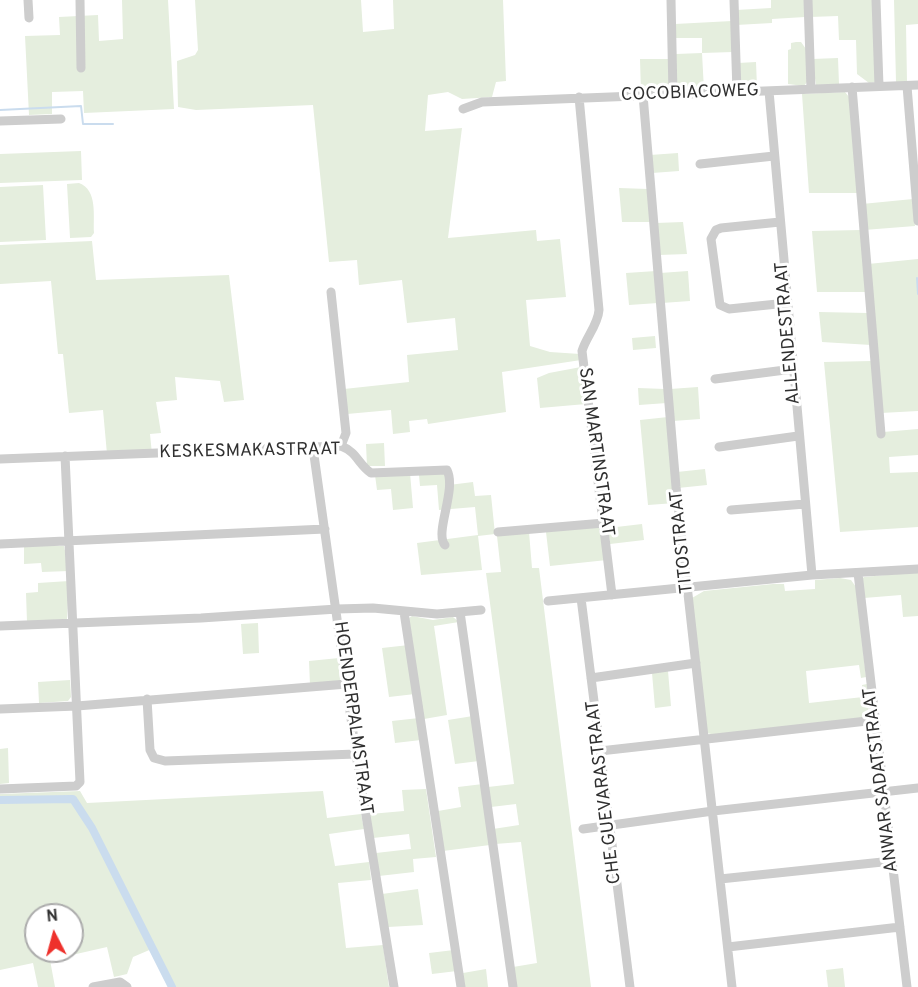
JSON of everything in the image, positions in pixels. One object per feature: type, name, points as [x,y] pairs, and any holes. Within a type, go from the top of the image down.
[{"type":"street","points":[[28,0],[29,18]]},
{"type":"street","points":[[80,0],[81,68]]},
{"type":"street","points":[[671,0],[673,94]]},
{"type":"street","points":[[734,0],[736,92]]},
{"type":"street","points":[[808,0],[811,89]]},
{"type":"street","points":[[876,0],[879,86]]},
{"type":"street","name":"COCOBIACOWEG","points":[[463,108],[482,102],[579,97],[918,85]]},
{"type":"street","points":[[907,86],[918,221]]},
{"type":"street","points":[[852,87],[881,434]]},
{"type":"street","name":"ALLENDESTRAAT","points":[[769,91],[812,575]]},
{"type":"street","name":"TITOSTRAAT","points":[[643,95],[674,464],[732,987]]},
{"type":"street","name":"SAN MARTINSTRAAT","points":[[579,97],[599,310],[598,318],[585,340],[582,351],[612,595]]},
{"type":"street","points":[[0,121],[61,119]]},
{"type":"street","points":[[700,164],[774,156]]},
{"type":"street","points":[[780,222],[721,228],[716,230],[711,239],[720,305],[729,309],[787,303]]},
{"type":"street","points":[[331,292],[346,433],[341,446]]},
{"type":"street","points":[[715,379],[792,369]]},
{"type":"street","points":[[718,447],[798,436]]},
{"type":"street","name":"KESKESMAKASTRAAT","points":[[0,459],[341,446],[351,450],[364,468],[371,473],[447,470],[448,507],[441,536],[445,545]]},
{"type":"street","name":"HOENDERPALMSTRAAT","points":[[313,448],[356,754],[394,987]]},
{"type":"street","points":[[0,789],[76,786],[80,782],[65,456]]},
{"type":"street","points":[[731,510],[805,504]]},
{"type":"street","points":[[498,532],[604,522]]},
{"type":"street","points":[[0,544],[326,529]]},
{"type":"street","points":[[548,601],[812,575],[918,570]]},
{"type":"street","name":"ANWAR SADATSTRAAT","points":[[858,573],[907,987]]},
{"type":"street","name":"CHE GUEVARASTRAAT","points":[[580,598],[630,987]]},
{"type":"street","points":[[0,626],[337,609],[373,608],[436,614],[481,610]]},
{"type":"street","points":[[404,612],[461,987]]},
{"type":"street","points":[[460,612],[513,987]]},
{"type":"street","points":[[591,678],[696,663]]},
{"type":"street","points":[[0,709],[77,706],[347,684]]},
{"type":"street","points":[[147,699],[150,750],[154,758],[165,761],[356,754]]},
{"type":"street","points":[[600,750],[876,720]]},
{"type":"street","points":[[583,829],[713,811],[918,788]]},
{"type":"street","points":[[720,879],[892,861]]},
{"type":"street","points":[[728,947],[900,927]]},
{"type":"street","points":[[93,987],[120,982],[127,987]]},
{"type":"green space","points":[[122,0],[168,0],[174,109],[84,113],[83,91],[52,92],[52,114],[29,115],[25,36],[60,35],[59,17],[98,15],[99,41],[123,39]]},
{"type":"green space","points":[[195,0],[361,0],[363,32],[394,29],[393,0],[503,0],[506,81],[496,82],[492,97],[462,99],[448,92],[428,95],[425,131],[462,128],[448,238],[536,230],[537,241],[560,239],[566,297],[526,300],[530,346],[550,352],[580,354],[581,360],[502,372],[506,412],[428,424],[427,419],[409,421],[410,432],[393,434],[391,410],[347,414],[344,389],[409,382],[407,355],[458,350],[455,318],[407,323],[402,280],[359,285],[357,260],[329,262],[313,105],[196,110],[178,107],[177,61],[195,55],[198,50]]},
{"type":"green space","points":[[771,0],[804,0],[805,17],[772,19],[772,23],[736,25],[736,10],[771,8]]},
{"type":"green space","points":[[810,0],[880,0],[881,81],[869,83],[857,74],[856,40],[839,40],[838,16],[810,17]]},
{"type":"green space","points":[[894,0],[918,0],[918,24],[906,25],[907,82],[896,82]]},
{"type":"green space","points":[[732,21],[733,52],[702,53],[702,38],[676,38],[675,24]]},
{"type":"green space","points":[[801,42],[806,49],[807,82],[804,86],[788,84],[788,50],[791,49],[791,43]]},
{"type":"green space","points":[[702,53],[704,90],[679,90],[676,54]]},
{"type":"green space","points":[[838,58],[839,84],[816,85],[812,59]]},
{"type":"green space","points":[[640,59],[670,59],[669,85],[666,90],[641,92]]},
{"type":"green space","points":[[756,62],[757,87],[741,88],[738,63]]},
{"type":"green space","points":[[845,92],[849,97],[857,193],[809,193],[802,94]]},
{"type":"green space","points":[[81,151],[82,180],[0,183],[0,154]]},
{"type":"green space","points":[[678,153],[679,171],[652,173],[650,155]]},
{"type":"green space","points":[[79,183],[85,186],[92,197],[94,233],[91,237],[70,238],[67,184]]},
{"type":"green space","points":[[43,185],[46,240],[0,242],[0,187]]},
{"type":"green space","points":[[619,188],[648,189],[651,222],[622,222]]},
{"type":"green space","points":[[913,199],[915,226],[864,230],[862,204]]},
{"type":"green space","points":[[683,222],[687,254],[659,255],[656,223]]},
{"type":"green space","points":[[861,230],[866,292],[817,292],[812,231]]},
{"type":"green space","points":[[92,241],[96,280],[229,275],[244,400],[224,402],[220,381],[175,377],[177,400],[156,402],[161,433],[150,434],[152,454],[107,454],[103,410],[69,413],[63,354],[58,354],[51,281],[0,284],[0,245]]},
{"type":"green space","points":[[918,259],[918,411],[881,413],[868,264]]},
{"type":"green space","points":[[656,271],[658,303],[629,305],[626,273]]},
{"type":"green space","points":[[688,271],[690,301],[662,303],[660,273]]},
{"type":"green space","points":[[819,312],[868,313],[871,345],[822,342]]},
{"type":"green space","points":[[655,336],[656,348],[633,350],[632,338]]},
{"type":"green space","points":[[872,361],[883,432],[918,429],[918,455],[889,457],[890,473],[918,472],[918,527],[840,532],[824,362]]},
{"type":"green space","points":[[581,367],[586,404],[540,408],[537,378],[549,373]]},
{"type":"green space","points":[[698,387],[700,419],[673,421],[670,389]]},
{"type":"green space","points":[[638,388],[665,389],[667,403],[639,405]]},
{"type":"green space","points":[[668,417],[675,503],[648,505],[640,420]]},
{"type":"green space","points":[[384,443],[385,466],[367,466],[366,444]]},
{"type":"green space","points":[[705,469],[707,485],[678,488],[677,472]]},
{"type":"green space","points":[[447,472],[449,485],[473,482],[475,496],[491,495],[495,534],[478,536],[482,570],[421,575],[417,543],[478,535],[475,507],[439,510],[437,485],[420,486],[419,475]]},
{"type":"green space","points":[[410,473],[413,508],[393,510],[391,489],[377,490],[375,475]]},
{"type":"green space","points":[[642,524],[644,540],[610,544],[608,528]]},
{"type":"green space","points":[[599,526],[602,529],[607,560],[550,566],[546,532]]},
{"type":"green space","points":[[529,532],[532,568],[539,568],[591,987],[516,987],[513,967],[537,963],[521,842],[495,844],[493,829],[519,825],[516,804],[491,807],[488,787],[514,784],[486,573],[501,572],[497,536]]},
{"type":"green space","points":[[24,546],[64,546],[69,571],[42,572],[41,563],[24,564]]},
{"type":"green space","points":[[918,572],[918,616],[903,617],[901,595],[864,598],[862,579],[864,577]]},
{"type":"green space","points":[[840,578],[851,580],[856,587],[866,677],[861,678],[859,665],[806,671],[809,703],[863,697],[862,685],[867,684],[869,706],[864,718],[715,735],[707,733],[692,598],[704,591],[773,584],[784,584],[785,591],[815,589],[815,580]]},
{"type":"green space","points":[[69,581],[67,619],[27,622],[26,593],[38,592],[38,583]]},
{"type":"green space","points":[[412,616],[433,620],[453,617],[459,622],[434,626],[447,715],[424,719],[409,618]]},
{"type":"green space","points":[[258,623],[259,653],[243,654],[241,624]]},
{"type":"green space","points":[[409,645],[415,694],[389,697],[382,648]]},
{"type":"green space","points":[[339,658],[340,681],[310,685],[309,661]]},
{"type":"green space","points":[[668,671],[671,706],[655,708],[652,673]]},
{"type":"green space","points":[[70,680],[71,697],[68,701],[39,703],[38,682]]},
{"type":"green space","points":[[473,716],[479,761],[455,764],[448,720]]},
{"type":"green space","points":[[419,718],[421,740],[395,743],[392,721]]},
{"type":"green space","points":[[8,748],[9,783],[0,784],[0,749]]},
{"type":"green space","points":[[483,784],[490,845],[443,851],[438,811],[461,807],[458,787]]},
{"type":"green space","points":[[426,789],[436,857],[413,859],[414,872],[379,876],[376,853],[411,849],[409,834],[373,838],[370,814],[404,811],[402,790]]},
{"type":"green space","points":[[80,791],[87,803],[323,791],[327,818],[361,814],[364,829],[329,834],[335,866],[369,862],[371,880],[338,883],[346,948],[383,945],[389,987],[172,987],[154,948],[133,957],[127,974],[114,977],[107,947],[84,952],[84,903],[24,903],[24,963],[33,963],[0,970],[0,794]]},
{"type":"green space","points":[[418,889],[423,925],[388,927],[382,894]]},
{"type":"green space","points":[[454,950],[457,971],[432,974],[429,953]]},
{"type":"green space","points":[[33,963],[51,963],[55,987],[38,987]]},
{"type":"green space","points":[[843,968],[845,987],[828,987],[826,970]]},
{"type":"green space","points":[[486,969],[488,987],[465,987],[463,973]]},
{"type":"waterway","points":[[0,110],[81,106],[83,124],[113,124]]},
{"type":"waterway","points":[[917,278],[918,294]]},
{"type":"waterway","points":[[0,800],[73,799],[92,828],[172,987]]}]
